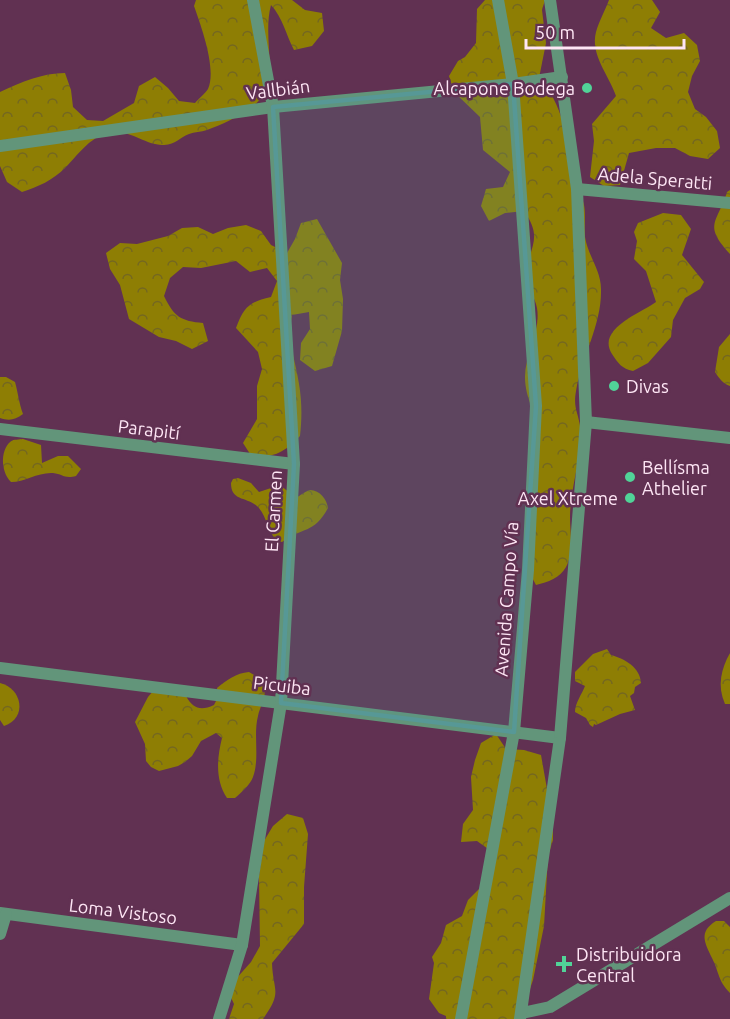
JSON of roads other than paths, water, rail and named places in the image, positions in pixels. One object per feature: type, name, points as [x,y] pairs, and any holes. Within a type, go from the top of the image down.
[{"type":"street","name":"El Carmen","points":[[219,1019],[242,945],[281,703],[294,464],[273,107],[253,0]]},
{"type":"street","name":"Avenida Campo Vía","points":[[461,1019],[514,732],[528,570],[536,406],[513,84],[498,0]]},
{"type":"street","points":[[550,0],[577,189],[586,422],[560,738],[527,1016],[550,1007],[730,898]]},
{"type":"street","name":"Vallbián","points":[[0,146],[273,107],[513,84],[561,77]]},
{"type":"street","name":"Adela Speratti","points":[[577,189],[730,203]]},
{"type":"street","points":[[586,422],[730,438]]},
{"type":"street","name":"Parapití","points":[[0,429],[294,464]]},
{"type":"street","name":"Picuiba","points":[[0,668],[560,738]]},
{"type":"street","points":[[0,934],[3,914]]},
{"type":"street","name":"Loma Vistoso","points":[[3,914],[242,945]]},
{"type":"place","name":"Alcapone Bodega","points":[[587,88]]},
{"type":"place","name":"Divas","points":[[614,386]]},
{"type":"place","name":"Bellísma Athelier","points":[[630,477]]},
{"type":"place","name":"Axel Xtreme","points":[[630,498]]},
{"type":"place","name":"Distribuidora Central","points":[[564,964]]}]
